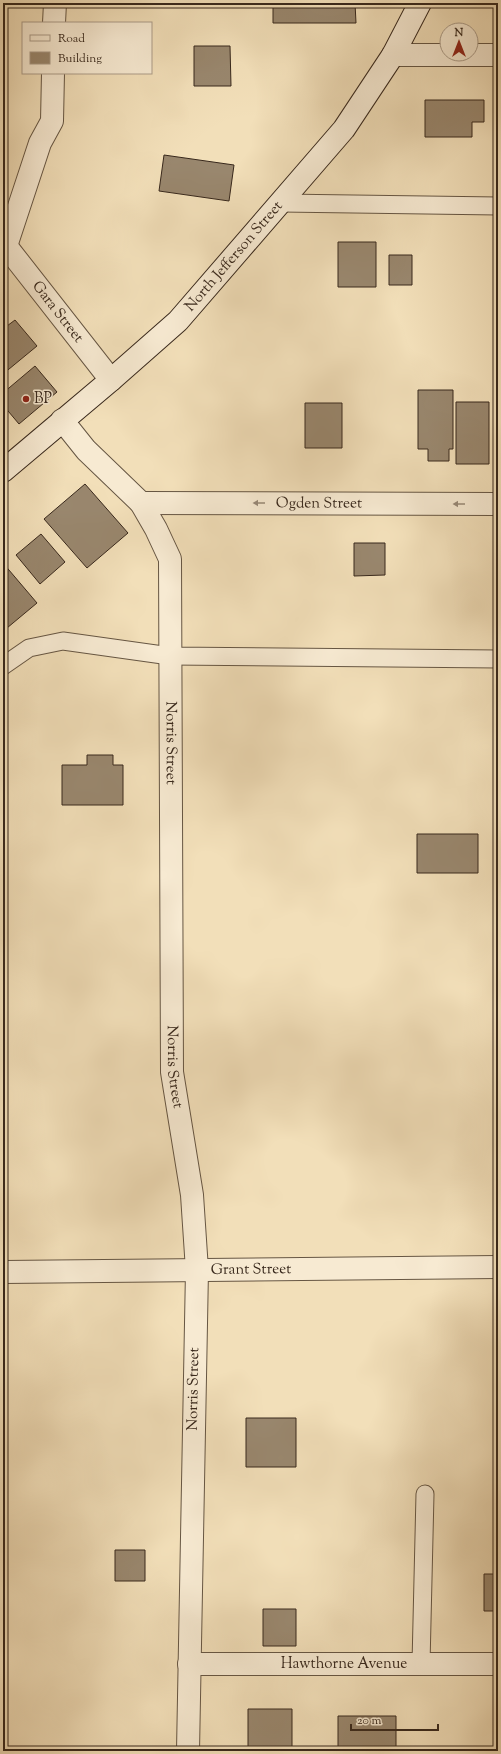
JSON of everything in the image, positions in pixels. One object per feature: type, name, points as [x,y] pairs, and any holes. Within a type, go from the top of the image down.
[{"type":"street","points":[[54,22],[55,3]]},
{"type":"street","name":"North Jefferson Street","points":[[3,471],[178,321],[344,129],[393,55],[420,3]]},
{"type":"street","points":[[393,55],[498,55]]},
{"type":"street","points":[[5,246],[40,143],[52,121],[53,74]]},
{"type":"street","name":"Gara Street","points":[[5,246],[111,380]]},
{"type":"street","name":"Norris Street","points":[[62,420],[86,450],[140,503],[156,529],[170,559],[172,1072],[192,1195],[197,1270],[188,1751]]},
{"type":"street","name":"Ogden Street","points":[[140,503],[498,504]]},
{"type":"street","name":"Grant Street","points":[[3,1272],[498,1267]]},
{"type":"street","name":"Hawthorne Avenue","points":[[189,1664],[498,1664]]},
{"type":"lane","points":[[281,203],[498,206]]},
{"type":"lane","points":[[3,666],[29,648],[64,641],[170,656],[498,659]]},
{"type":"lane","points":[[420,1664],[425,1494]]},
{"type":"building","points":[[273,3],[355,3],[356,23],[273,23]]},
{"type":"building","points":[[194,46],[230,46],[231,86],[194,86]]},
{"type":"building","points":[[425,100],[484,100],[484,122],[472,122],[472,137],[425,137]]},
{"type":"building","points":[[496,118],[498,118],[498,157],[496,157]]},
{"type":"building","points":[[164,155],[234,165],[229,201],[159,191]]},
{"type":"building","points":[[338,242],[376,242],[376,287],[338,287]]},
{"type":"building","points":[[389,255],[412,255],[412,285],[389,285]]},
{"type":"building","points":[[15,320],[37,346],[3,374],[3,329]]},
{"type":"building","name":"BP","points":[[35,366],[57,392],[19,424],[3,405],[3,393]]},
{"type":"building","points":[[418,390],[453,390],[453,449],[449,449],[449,461],[428,461],[428,449],[418,449]]},
{"type":"building","points":[[456,402],[489,402],[489,464],[456,464]]},
{"type":"building","points":[[305,403],[342,403],[342,448],[305,448]]},
{"type":"building","points":[[85,484],[128,533],[87,568],[44,519]]},
{"type":"building","points":[[41,534],[65,562],[40,584],[16,555]]},
{"type":"building","points":[[354,543],[385,543],[385,575],[354,576]]},
{"type":"building","points":[[3,563],[37,603],[7,628],[3,624]]},
{"type":"building","points":[[87,755],[113,755],[113,765],[123,765],[123,805],[62,805],[62,765],[87,765]]},
{"type":"building","points":[[417,834],[478,834],[478,873],[417,873]]},
{"type":"building","points":[[246,1418],[296,1418],[296,1467],[246,1467]]},
{"type":"building","points":[[115,1550],[145,1550],[145,1581],[115,1581]]},
{"type":"building","points":[[484,1574],[498,1574],[498,1611],[484,1611]]},
{"type":"building","points":[[263,1609],[296,1609],[296,1646],[263,1646]]},
{"type":"building","points":[[248,1709],[292,1709],[292,1751],[248,1751]]},
{"type":"building","points":[[338,1716],[396,1716],[396,1750],[338,1751]]},
{"type":"place","name":"BP","points":[[26,399]]}]
